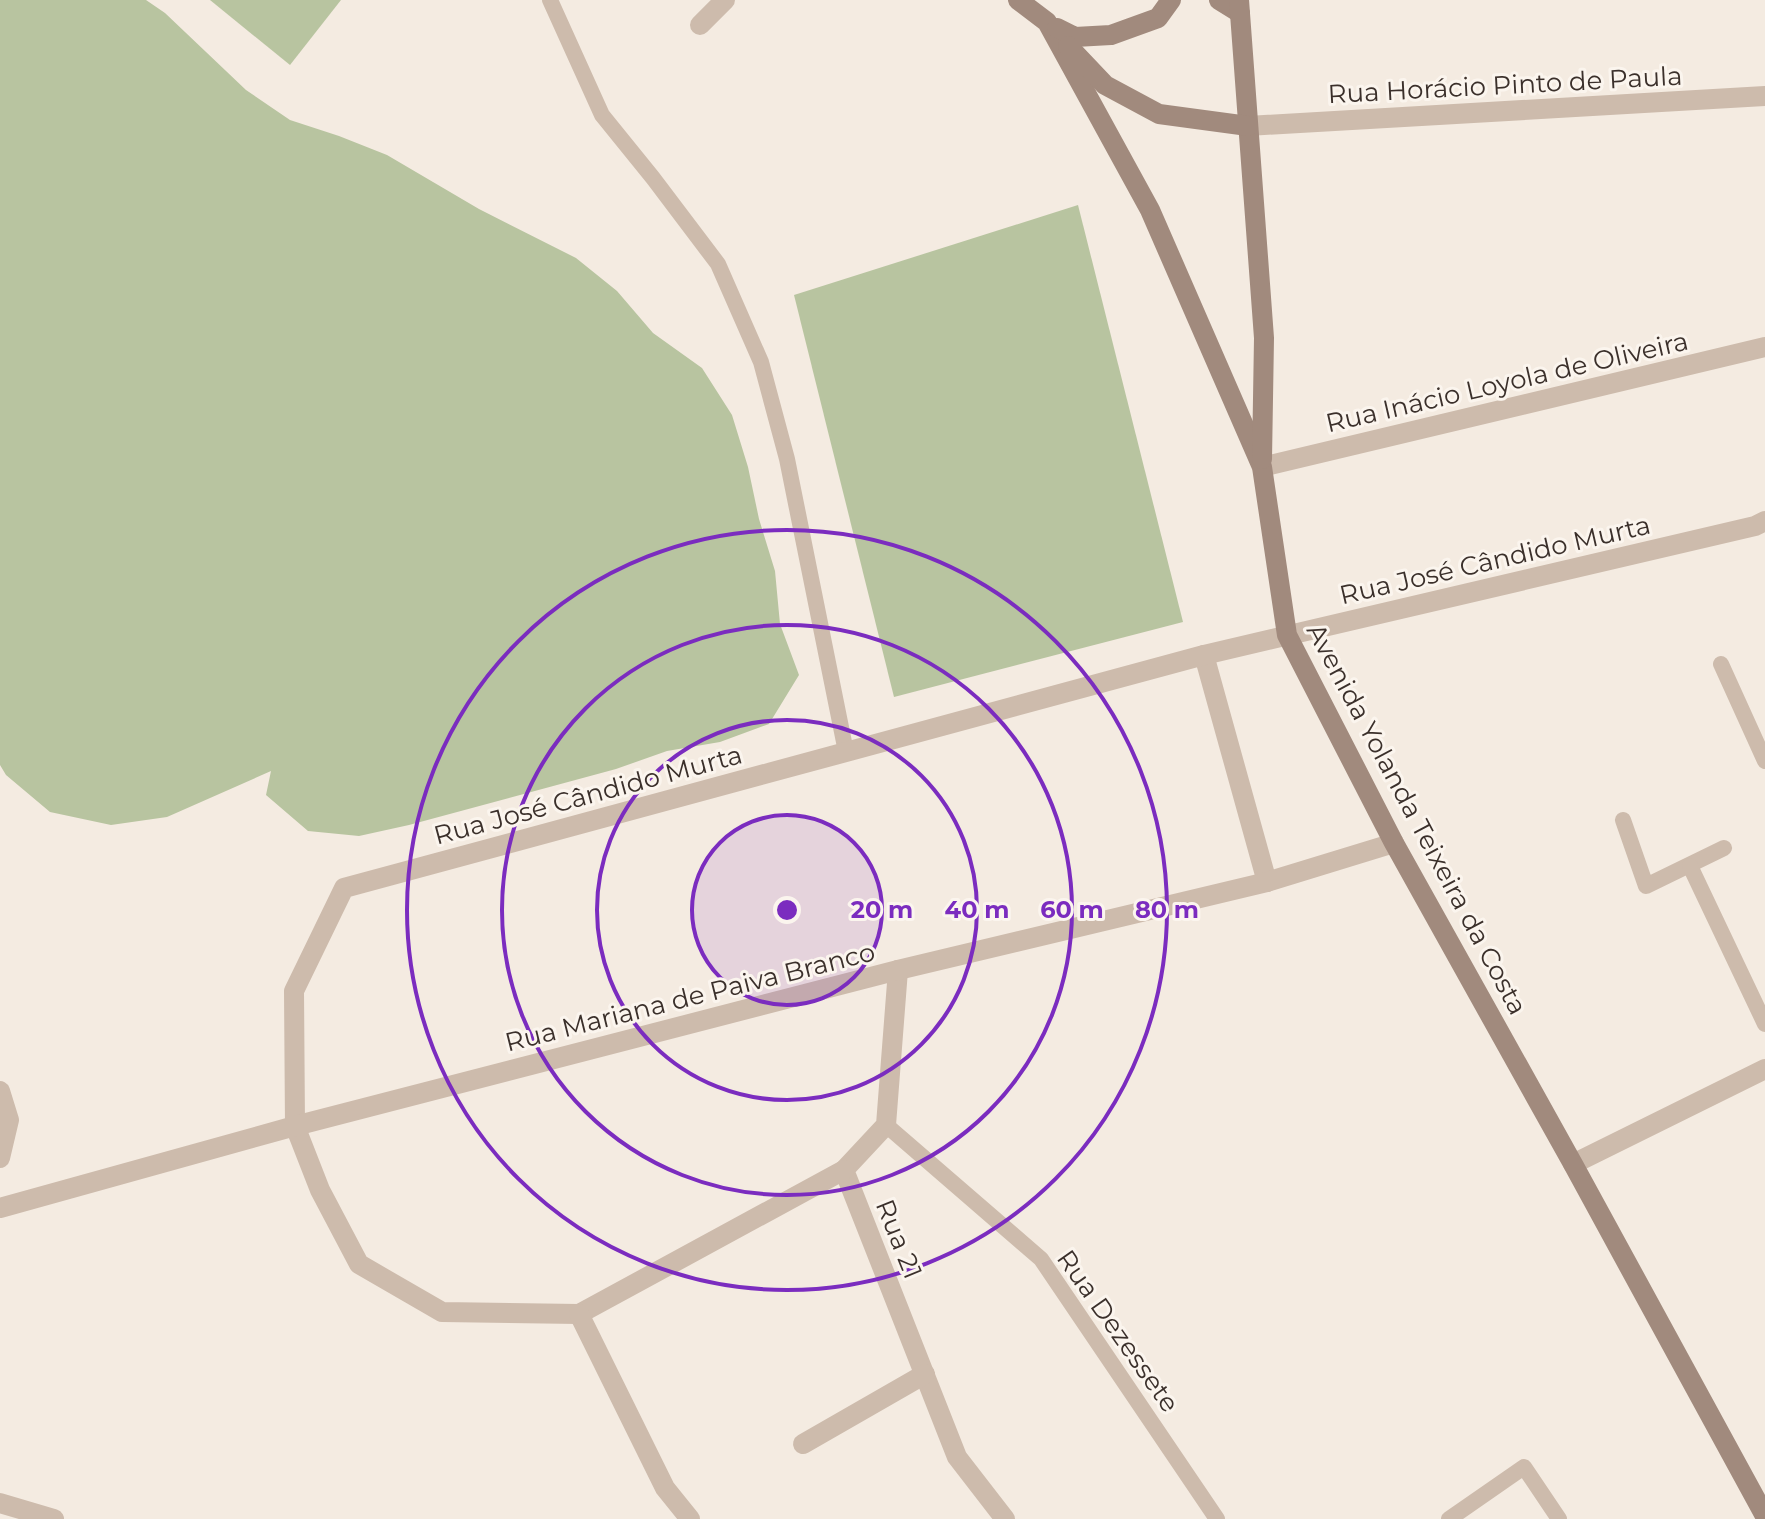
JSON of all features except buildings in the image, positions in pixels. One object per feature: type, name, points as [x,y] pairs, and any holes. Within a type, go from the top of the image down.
[{"type":"street","points":[[700,25],[725,0]]},
{"type":"street","name":"Avenida Yolanda Teixeira da Costa","points":[[1018,0],[1047,22],[1150,210],[1262,467],[1287,635],[1394,843],[1765,1516]]},
{"type":"street","points":[[1047,22],[1075,37],[1111,35],[1158,18],[1171,0]]},
{"type":"street","points":[[1219,0],[1239,6],[1264,338],[1262,467]]},
{"type":"street","points":[[1047,22],[1105,85],[1159,114],[1248,126]]},
{"type":"street","name":"Rua Horácio Pinto de Paula","points":[[1248,126],[1765,96]]},
{"type":"street","name":"Rua Inácio Loyola de Oliveira","points":[[1262,467],[1765,347]]},
{"type":"street","name":"Rua José Cândido Murta","points":[[844,1170],[579,1314],[442,1312],[359,1264],[320,1190],[295,1126],[294,991],[344,888],[1204,655],[1762,526]]},
{"type":"street","points":[[1204,655],[1267,882]]},
{"type":"street","name":"Rua Mariana de Paiva Branco","points":[[0,1208],[295,1126],[898,970],[1267,882],[1394,843]]},
{"type":"street","points":[[844,1170],[886,1125],[898,970]]},
{"type":"street","points":[[1573,1164],[1765,1069]]},
{"type":"street","points":[[0,1091],[9,1120],[0,1158]]},
{"type":"street","name":"Rua 21","points":[[844,1170],[957,1457],[1005,1519]]},
{"type":"street","points":[[579,1314],[665,1488],[690,1519]]},
{"type":"street","points":[[803,1444],[925,1374]]},
{"type":"street","points":[[0,1503],[54,1519]]},
{"type":"lane","points":[[550,0],[602,115],[718,264],[761,362],[787,459],[846,752]]},
{"type":"lane","points":[[1721,664],[1765,761]]},
{"type":"lane","points":[[1623,820],[1646,886],[1724,848]]},
{"type":"lane","points":[[1690,866],[1765,1024]]},
{"type":"lane","name":"Rua Dezessete","points":[[886,1125],[1041,1259],[1217,1519]]},
{"type":"lane","points":[[1449,1519],[1524,1467],[1559,1519]]},
{"type":"green space","points":[[0,0],[146,0],[165,13],[246,90],[290,120],[387,155],[479,209],[576,258],[617,291],[653,333],[702,368],[732,415],[775,571],[780,624],[799,675],[769,724],[720,742],[667,751],[616,769],[359,836],[308,831],[266,795],[271,771],[167,817],[111,825],[50,812],[6,775],[0,765]]},
{"type":"green space","points":[[210,0],[341,0],[290,65]]},
{"type":"green space","points":[[1078,205],[1183,622],[894,697],[794,295]]}]
